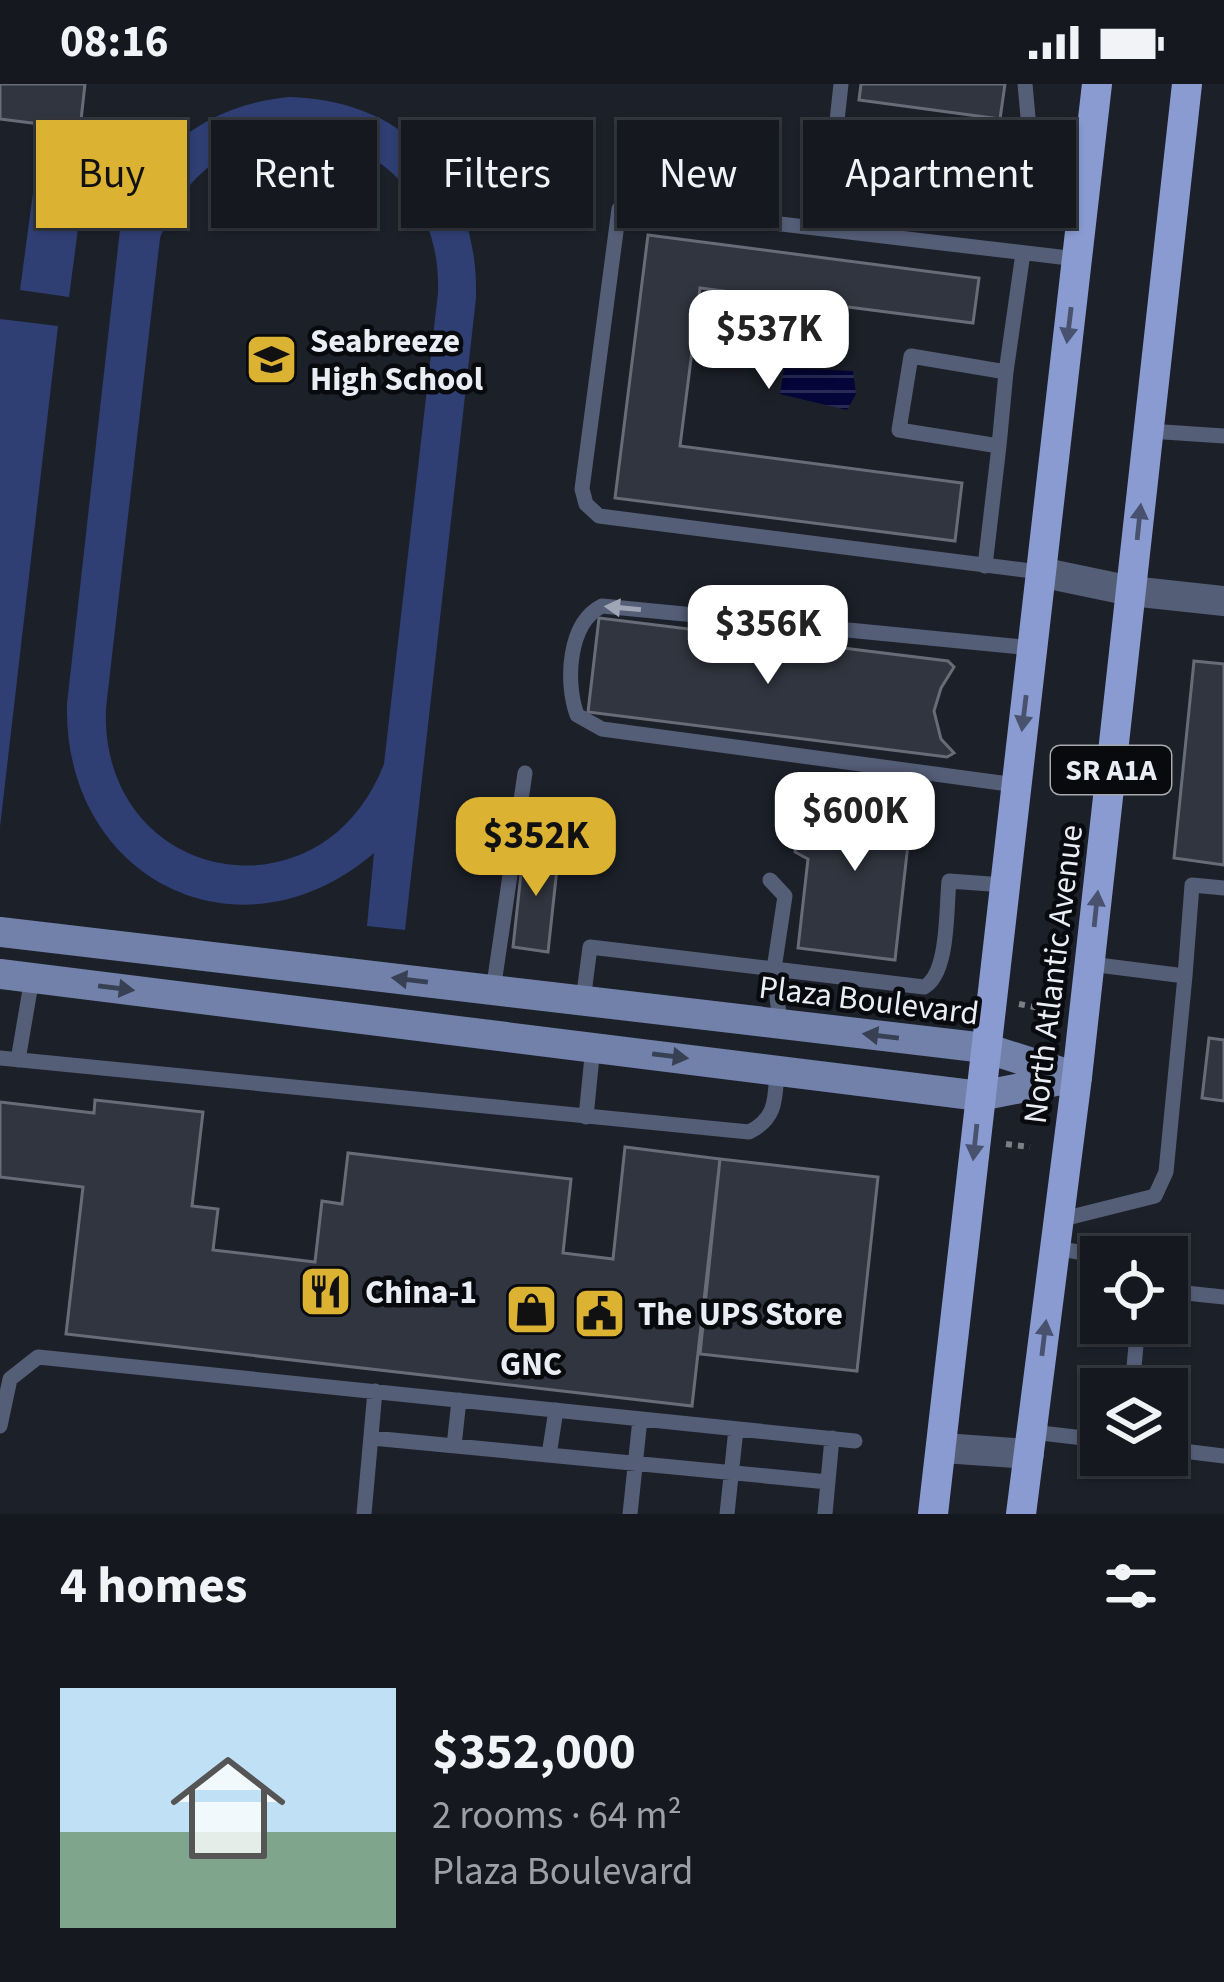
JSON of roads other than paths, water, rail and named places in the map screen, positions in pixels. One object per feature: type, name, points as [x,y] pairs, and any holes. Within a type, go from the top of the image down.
[{"type":"main road","name":"North Atlantic Avenue","points":[[933,1514],[1097,84]]},
{"type":"main road","name":"North Atlantic Avenue","points":[[1022,1514],[1090,964],[1187,84]]},
{"type":"street","points":[[1040,572],[1131,591],[1224,601]]},
{"type":"street","name":"Plaza Boulevard","points":[[0,932],[985,1048],[1077,1076]]},
{"type":"street","points":[[32,978],[36,936]]},
{"type":"street","points":[[0,974],[980,1096],[1077,1076]]},
{"type":"street","points":[[584,1001],[588,1046]]},
{"type":"street","points":[[777,1070],[780,1024]]},
{"type":"street","points":[[943,1448],[1030,1443]]},
{"type":"lane","points":[[837,120],[841,84]]},
{"type":"lane","points":[[1025,84],[1028,120]]},
{"type":"lane","points":[[1040,572],[599,516],[586,503],[582,489],[619,209],[628,206],[1077,259]]},
{"type":"lane","points":[[986,566],[1023,253]]},
{"type":"lane","points":[[999,446],[898,430],[911,356],[1006,372]]},
{"type":"lane","points":[[1149,431],[1224,436]]},
{"type":"lane","points":[[1016,784],[602,729],[577,715],[569,694],[578,631],[586,614],[602,606],[1032,648]]},
{"type":"lane","points":[[493,991],[525,773]]},
{"type":"lane","points":[[770,880],[785,896],[774,970],[780,1024]]},
{"type":"lane","points":[[584,1001],[590,947],[924,987],[941,967],[949,880],[1004,885]]},
{"type":"lane","points":[[1057,1234],[1155,1196],[1166,1172],[1192,885],[1224,888]]},
{"type":"lane","points":[[1090,964],[1185,976]]},
{"type":"lane","points":[[32,978],[9,1059],[749,1132],[765,1124],[774,1112],[777,1070]]},
{"type":"lane","points":[[586,1117],[588,1046]]},
{"type":"lane","points":[[1057,1234],[1080,1245]]},
{"type":"lane","points":[[1188,1293],[1224,1297]]},
{"type":"lane","points":[[0,1426],[10,1379],[38,1357],[855,1441]]},
{"type":"lane","points":[[364,1514],[375,1391]]},
{"type":"lane","points":[[454,1446],[459,1400]]},
{"type":"lane","points":[[549,1455],[556,1410]]},
{"type":"lane","points":[[630,1514],[640,1419]]},
{"type":"lane","points":[[727,1514],[736,1429]]},
{"type":"lane","points":[[371,1438],[828,1482]]},
{"type":"lane","points":[[825,1514],[832,1438]]},
{"type":"lane","points":[[1030,1443],[1080,1441]]},
{"type":"lane","points":[[1188,1451],[1224,1456]]},
{"type":"place","name":"Seabreeze High School","points":[[271,359]]},
{"type":"place","name":"China-1","points":[[326,1291]]},
{"type":"place","name":"GNC","points":[[531,1309]]},
{"type":"place","name":"The UPS Store","points":[[599,1313]]}]
